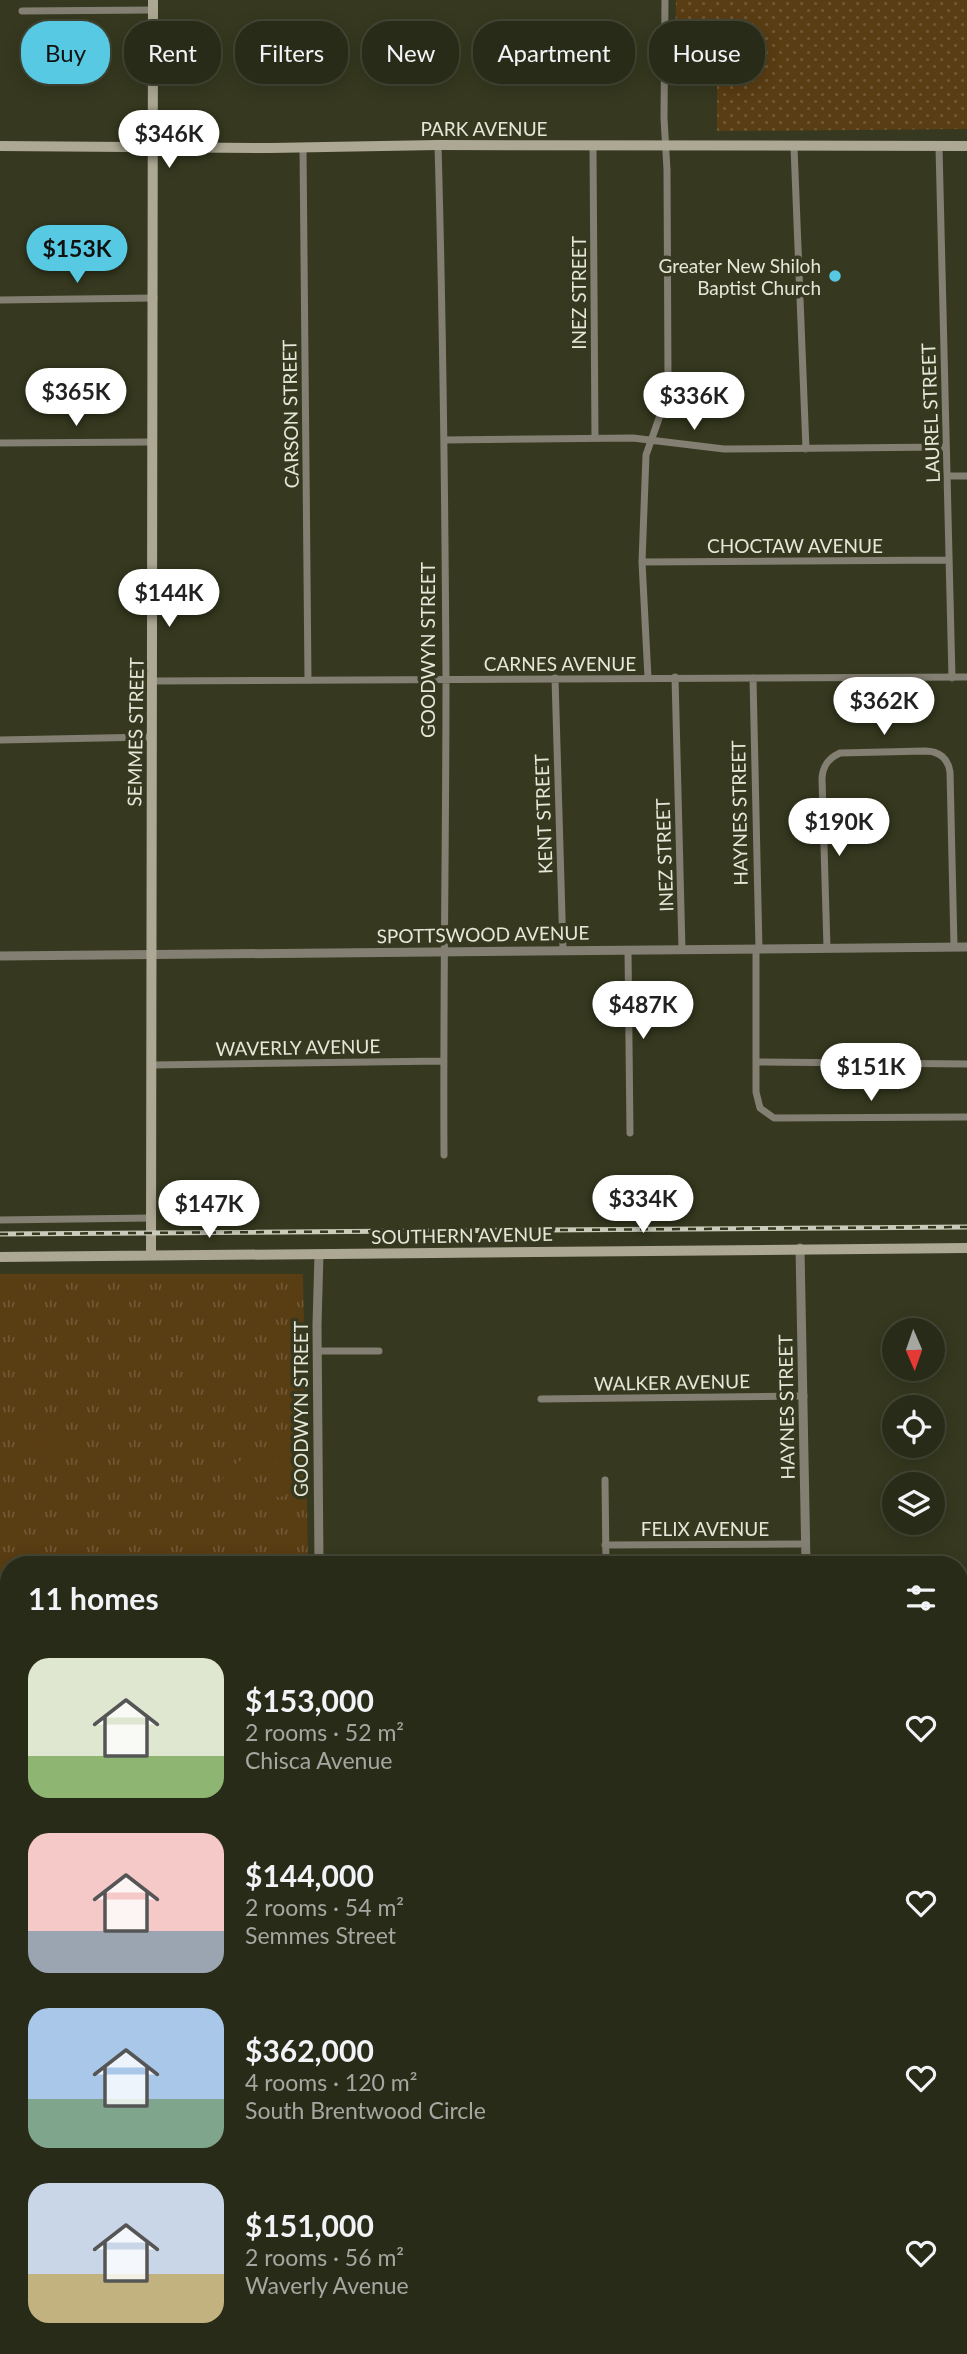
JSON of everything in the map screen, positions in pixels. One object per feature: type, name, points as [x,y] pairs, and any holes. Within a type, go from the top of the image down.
[{"type":"main road","name":"SEMMES STREET","points":[[151,1255],[153,5]]},
{"type":"main road","name":"PARK AVENUE","points":[[0,146],[967,146]]},
{"type":"main road","name":"SOUTHERN AVENUE","points":[[0,1257],[967,1248]]},
{"type":"street","points":[[648,678],[642,562],[646,455],[663,407],[668,380],[665,0]]},
{"type":"street","points":[[22,11],[153,5]]},
{"type":"street","name":"GOODWYN STREET","points":[[438,145],[446,680],[444,1155]]},
{"type":"street","name":"INEZ STREET","points":[[593,147],[595,438]]},
{"type":"street","points":[[793,147],[806,449]]},
{"type":"street","name":"LAUREL STREET","points":[[939,147],[953,678]]},
{"type":"street","name":"CARSON STREET","points":[[303,148],[308,680]]},
{"type":"street","points":[[0,300],[154,298]]},
{"type":"street","points":[[444,440],[650,439],[716,449],[945,447]]},
{"type":"street","points":[[0,443],[152,442]]},
{"type":"street","points":[[947,476],[967,476]]},
{"type":"street","name":"CHOCTAW AVENUE","points":[[642,562],[949,560]]},
{"type":"street","name":"INEZ STREET","points":[[675,677],[682,949]]},
{"type":"street","name":"CARNES AVENUE","points":[[154,681],[967,677]]},
{"type":"street","name":"KENT STREET","points":[[555,678],[563,950]]},
{"type":"street","name":"HAYNES STREET","points":[[753,678],[756,1092],[760,1108],[774,1118],[967,1116]]},
{"type":"street","points":[[0,740],[152,737]]},
{"type":"street","points":[[827,948],[822,778],[824,766],[828,761],[840,753],[849,752],[932,751],[944,757],[950,772],[954,946]]},
{"type":"street","name":"SPOTTSWOOD AVENUE","points":[[0,956],[967,947]]},
{"type":"street","points":[[628,950],[630,1133]]},
{"type":"street","name":"WAVERLY AVENUE","points":[[152,1065],[444,1061]]},
{"type":"street","points":[[757,1062],[967,1064]]},
{"type":"street","points":[[0,1220],[151,1218]]},
{"type":"street","name":"HAYNES STREET","points":[[800,1248],[806,1556]]},
{"type":"street","name":"GOODWYN STREET","points":[[319,1254],[319,1556]]},
{"type":"street","points":[[318,1351],[379,1351]]},
{"type":"street","name":"WALKER AVENUE","points":[[541,1399],[804,1396]]},
{"type":"street","points":[[605,1480],[606,1556]]},
{"type":"street","name":"FELIX AVENUE","points":[[606,1545],[805,1544]]},
{"type":"green space","points":[[676,0],[967,0],[967,129],[717,131],[717,84],[765,84],[765,21],[676,21]]},
{"type":"green space","points":[[0,1274],[303,1274],[308,1556],[0,1556]]},
{"type":"green space","points":[[44,1434],[74,1440],[78,1446],[67,1456],[49,1456],[39,1444]]},
{"type":"green space","points":[[283,1455],[292,1465],[294,1477],[289,1489],[279,1498],[273,1494],[279,1475],[276,1459]]},
{"type":"green space","points":[[246,1459],[251,1461],[250,1474],[232,1495],[221,1490],[219,1485],[227,1473],[238,1462]]},
{"type":"railway","points":[[0,1234],[967,1227]]},
{"type":"place","name":"Greater New Shiloh Baptist Church","points":[[835,276]]}]
